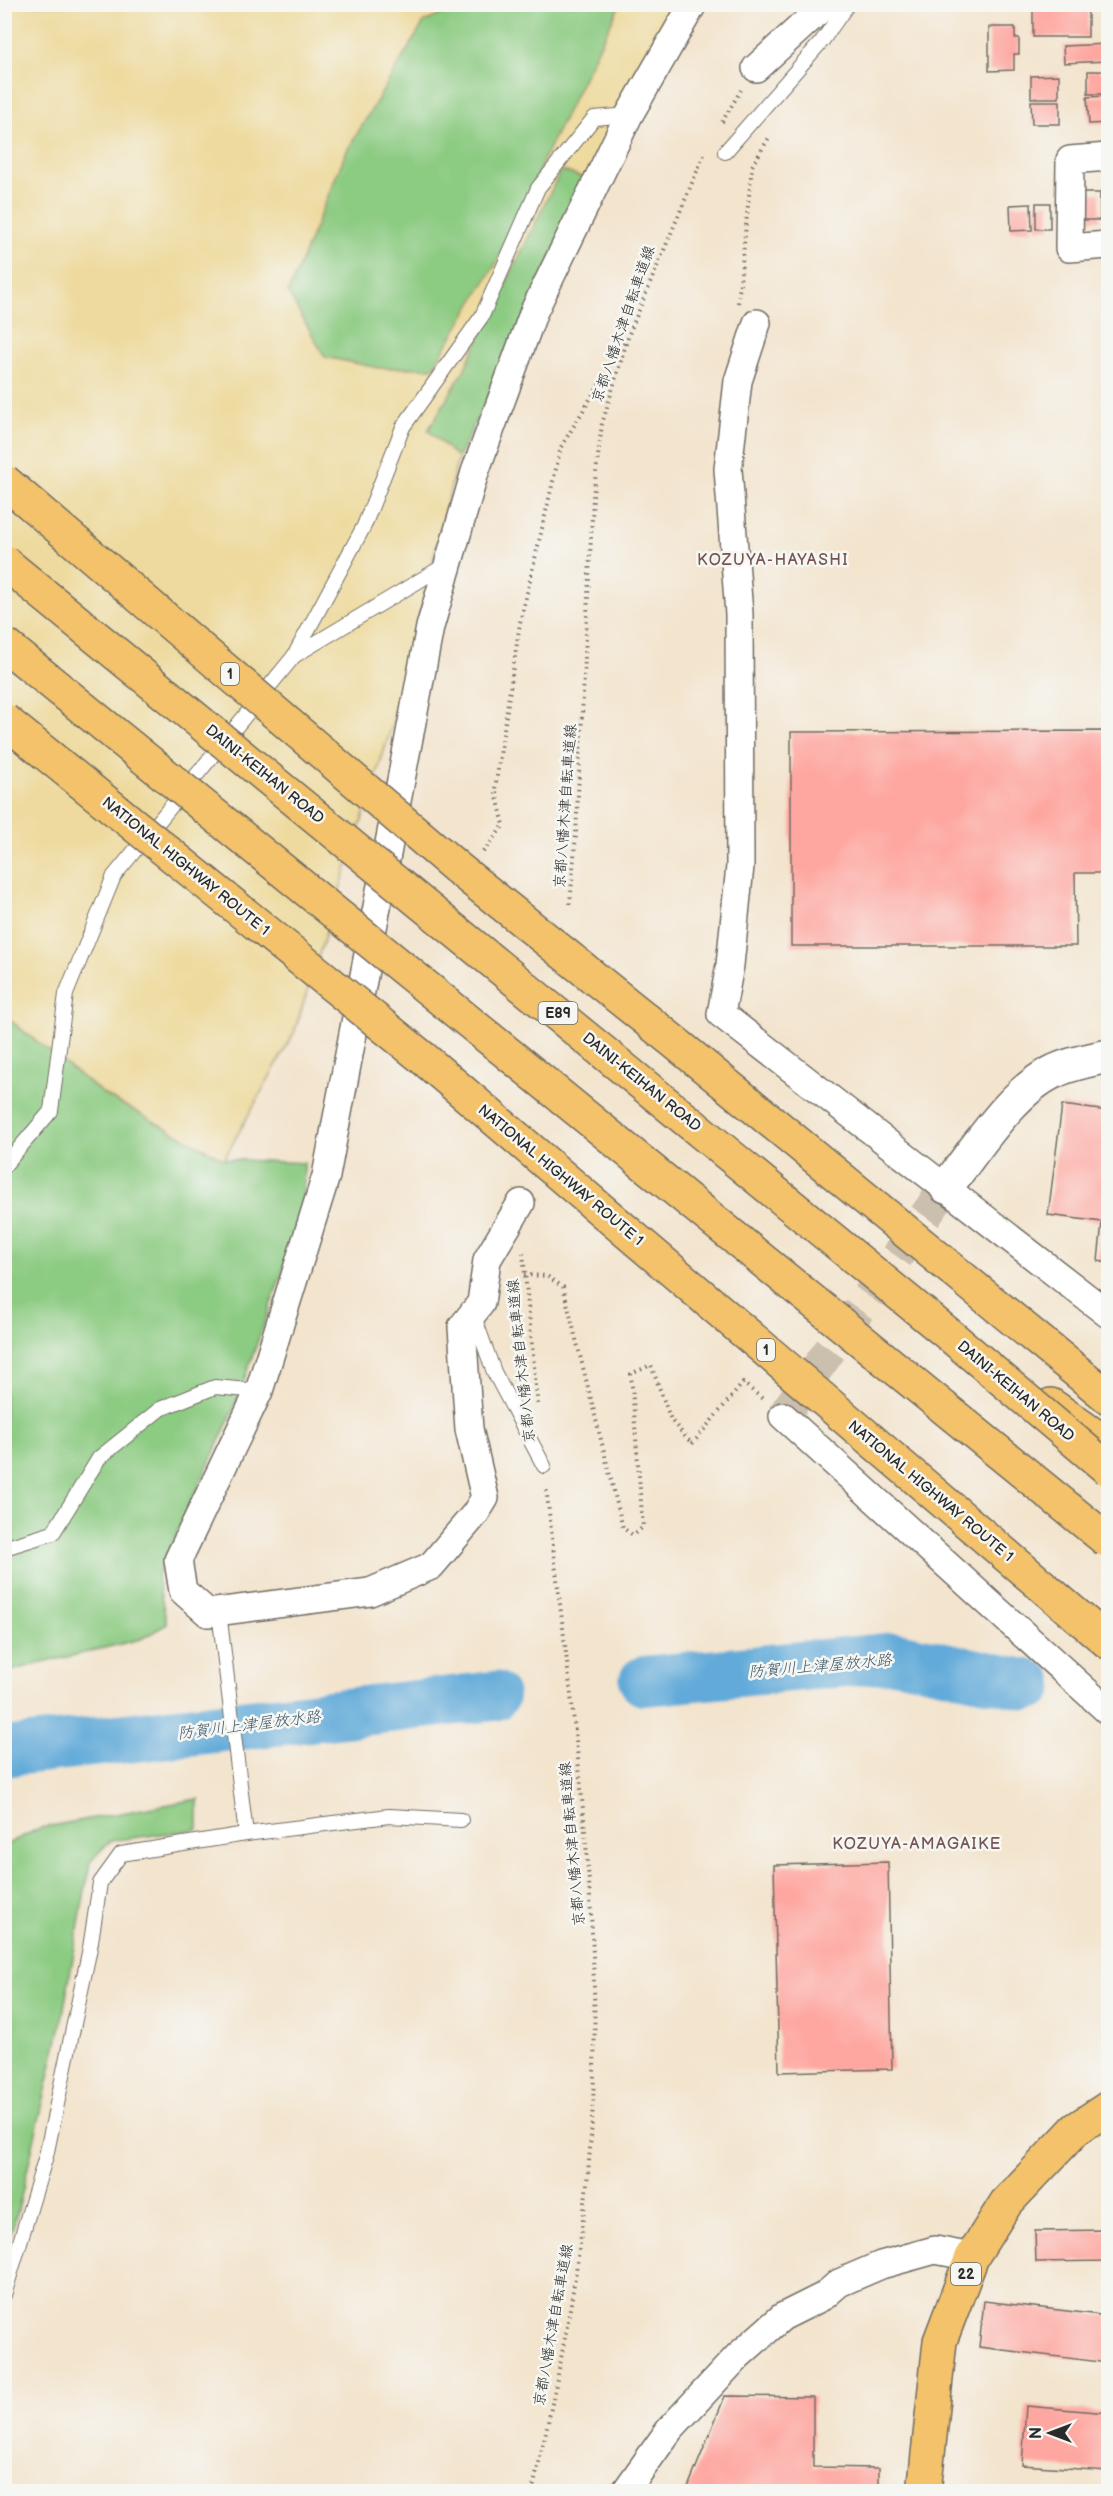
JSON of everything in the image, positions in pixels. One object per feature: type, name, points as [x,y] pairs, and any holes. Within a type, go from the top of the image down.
[{"type":"main road","name":"1","points":[[4,481],[468,862],[678,1045],[1108,1398]]},
{"type":"main road","name":"DAINI-KEIHAN ROAD","points":[[4,562],[953,1338],[1108,1469]]},
{"type":"main road","points":[[4,644],[1108,1541]]},
{"type":"main road","name":"NATIONAL HIGHWAY ROUTE 1","points":[[4,720],[423,1058],[1108,1642]]},
{"type":"main road","points":[[953,1338],[1108,1445]]},
{"type":"main road","points":[[873,1349],[980,1452],[1108,1560]]},
{"type":"main road","name":"22","points":[[924,2492],[940,2341],[972,2257],[1006,2203],[1076,2128],[1108,2108]]},
{"type":"street","points":[[522,1203],[487,1260],[481,1303],[462,1327],[469,1429],[485,1498],[475,1514],[431,1566],[370,1592],[208,1613],[183,1591],[178,1560],[259,1391],[326,1176],[430,627],[475,472],[534,310],[629,115],[693,4]]},
{"type":"street","points":[[756,68],[826,4]]},
{"type":"street","points":[[1108,157],[1070,160],[1069,248],[1108,245]]},
{"type":"street","points":[[757,323],[738,381],[728,468],[739,614],[740,866],[730,965],[721,1014],[1108,1314]]},
{"type":"street","points":[[946,1187],[1004,1113],[1026,1091],[1054,1071],[1108,1056]]},
{"type":"street","points":[[783,1416],[1108,1711]]},
{"type":"street","points":[[625,2492],[670,2429],[738,2356],[782,2317],[824,2296],[839,2283],[881,2265],[935,2250],[972,2257]]},
{"type":"lane","points":[[725,152],[822,41],[849,4]]},
{"type":"lane","points":[[4,1166],[51,1111],[66,994],[114,876],[294,656],[364,526],[403,427],[482,316],[538,188],[594,118],[629,115]]},
{"type":"lane","points":[[294,656],[448,562]]},
{"type":"lane","points":[[472,1314],[494,1372],[544,1466]]},
{"type":"lane","points":[[4,1548],[53,1533],[99,1458],[160,1408],[215,1387],[259,1391]]},
{"type":"lane","points":[[219,1612],[246,1834]]},
{"type":"lane","points":[[4,2295],[46,2156],[90,1948],[100,1883],[120,1854],[246,1834],[389,1816],[461,1820]]},
{"type":"path","points":[[717,130],[756,68]]},
{"type":"path","points":[[738,304],[752,166],[770,135]]},
{"type":"path","name":"京都八幡木津自転車道線","points":[[570,904],[578,812],[596,465],[609,393],[629,334],[665,242],[706,148]]},
{"type":"path","points":[[468,862],[504,825],[495,789],[520,623],[561,447],[629,334]]},
{"type":"path","name":"京都八幡木津自転車道線","points":[[523,1251],[539,1419]]},
{"type":"path","points":[[524,1275],[547,1276],[563,1287],[623,1528],[633,1535],[643,1527],[631,1374],[651,1365],[671,1420],[692,1444],[743,1383],[783,1416]]},
{"type":"path","name":"京都八幡木津自転車道線","points":[[532,2492],[569,2323],[585,2202],[594,2064],[589,1882],[544,1466]]},
{"type":"green space","points":[[463,5],[620,5],[543,160],[515,232],[434,368],[378,368],[325,357],[288,293],[346,152],[424,22]]},
{"type":"green space","points":[[561,170],[586,179],[516,339],[458,458],[428,430],[462,374]]},
{"type":"green space","points":[[4,1016],[105,1095],[224,1159],[304,1163],[303,1214],[233,1411],[157,1577],[167,1624],[141,1639],[5,1672]]},
{"type":"green space","points":[[198,1799],[198,1829],[110,1841],[90,1862],[61,2025],[18,2210],[5,2253],[5,1845],[40,1828]]},
{"type":"sand","points":[[4,5],[463,5],[424,22],[346,152],[288,293],[325,357],[378,368],[433,368],[515,232],[543,160],[620,5],[704,5],[586,179],[561,170],[462,374],[428,430],[458,458],[391,729],[294,1033],[224,1159],[105,1095],[5,1016]]},
{"type":"building","points":[[1033,4],[1088,4],[1088,37],[1033,37]]},
{"type":"building","points":[[989,27],[1015,27],[1015,38],[1019,38],[1019,54],[1014,54],[1014,70],[989,71]]},
{"type":"building","points":[[1108,44],[1108,61],[1064,63],[1063,46]]},
{"type":"building","points":[[1088,71],[1108,71],[1108,94],[1088,94]]},
{"type":"building","points":[[1059,75],[1059,98],[1031,98],[1031,76]]},
{"type":"building","points":[[1108,96],[1108,123],[1089,124],[1087,97]]},
{"type":"building","points":[[1031,101],[1060,101],[1060,124],[1032,124]]},
{"type":"building","points":[[1104,192],[1108,192],[1108,219],[1104,219]]},
{"type":"building","points":[[1078,193],[1100,193],[1100,220],[1078,220]]},
{"type":"building","points":[[1036,203],[1050,203],[1050,229],[1036,229]]},
{"type":"building","points":[[1031,204],[1032,230],[1011,231],[1010,205]]},
{"type":"building","points":[[1105,294],[1108,294],[1108,333],[1105,333]]},
{"type":"building","points":[[1108,731],[1108,873],[1075,873],[1076,946],[791,946],[791,732]]},
{"type":"building","points":[[1062,1105],[1108,1111],[1108,1263],[1098,1261],[1102,1222],[1048,1215]]},
{"type":"building","points":[[888,1862],[892,2069],[779,2072],[774,1865]]},
{"type":"building","points":[[1108,2230],[1108,2261],[1036,2262],[1035,2231]]},
{"type":"building","points":[[984,2301],[1108,2316],[1108,2363],[979,2347]]},
{"type":"building","points":[[725,2396],[813,2397],[813,2467],[879,2468],[879,2492],[686,2492]]},
{"type":"building","points":[[1026,2406],[1108,2413],[1108,2471],[1022,2465]]},
{"type":"waterway","name":"防賀川上津屋放水路","points":[[644,1681],[897,1657],[1029,1685]]},
{"type":"waterway","name":"防賀川上津屋放水路","points":[[4,1752],[494,1696]]},
{"type":"tunnel","points":[[783,1416],[946,1187]]},
{"type":"district","name":"KOZUYA-HAYASHI","points":[[773,559]]},
{"type":"district","name":"KOZUYA-AMAGAIKE","points":[[917,1843]]}]
